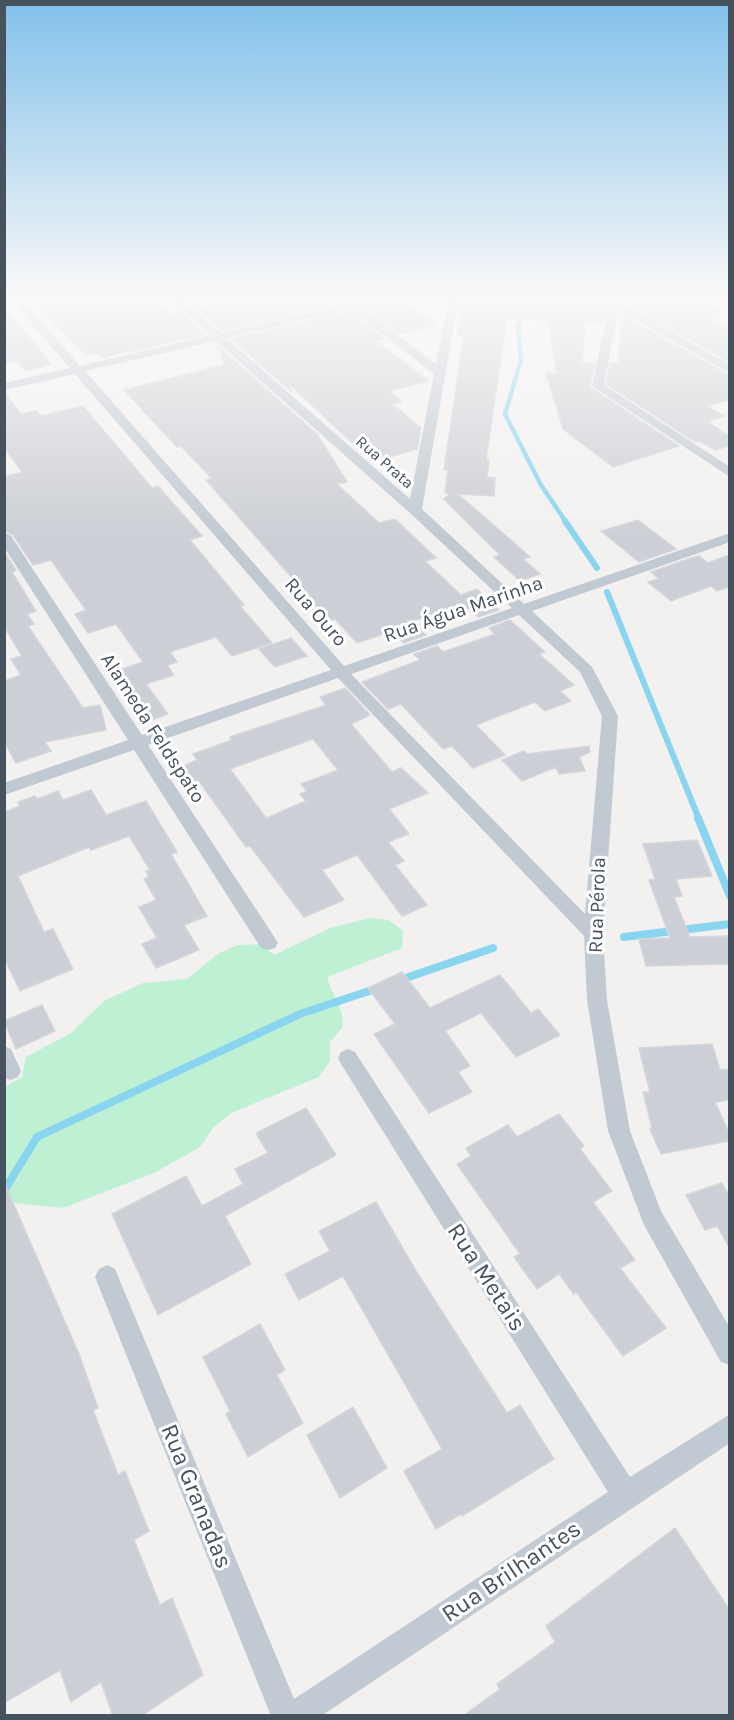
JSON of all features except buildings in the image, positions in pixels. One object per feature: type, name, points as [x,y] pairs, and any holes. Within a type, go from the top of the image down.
[{"type":"street","points":[[4,387],[51,376]]},
{"type":"street","name":"Rua Ouro","points":[[83,376],[340,672],[593,934]]},
{"type":"street","name":"Rua Prata","points":[[263,376],[415,510]]},
{"type":"street","points":[[415,510],[438,376]]},
{"type":"street","points":[[600,376],[598,386],[729,473]]},
{"type":"street","name":"Rua Pérola","points":[[415,510],[587,670],[610,716],[593,934],[597,1000],[619,1131],[652,1217],[729,1353]]},
{"type":"street","name":"Alameda Feldspato","points":[[4,536],[268,943]]},
{"type":"street","name":"Rua Água Marinha","points":[[4,789],[729,537]]},
{"type":"street","name":"Rua Metais","points":[[348,1058],[626,1495]]},
{"type":"street","name":"Rua Granadas","points":[[107,1276],[286,1716]]},
{"type":"street","name":"Rua Brilhantes","points":[[294,1716],[729,1428]]},
{"type":"green space","points":[[369,918],[389,920],[403,931],[402,948],[327,977],[340,1007],[343,1027],[330,1042],[330,1061],[319,1077],[231,1113],[213,1128],[200,1147],[156,1172],[63,1208],[15,1203],[5,1194],[4,1087],[22,1077],[26,1057],[71,1033],[104,1001],[143,983],[187,979],[219,953],[238,945],[260,944],[274,955],[330,928]]},
{"type":"waterway","points":[[516,376],[505,414],[541,485],[566,522]]},
{"type":"waterway","points":[[565,521],[597,568]]},
{"type":"waterway","points":[[607,592],[699,819]]},
{"type":"waterway","points":[[698,818],[730,896]]},
{"type":"waterway","points":[[624,937],[730,924]]},
{"type":"waterway","points":[[400,980],[493,948]]},
{"type":"waterway","points":[[4,1191],[37,1137],[300,1014],[378,988]]}]
